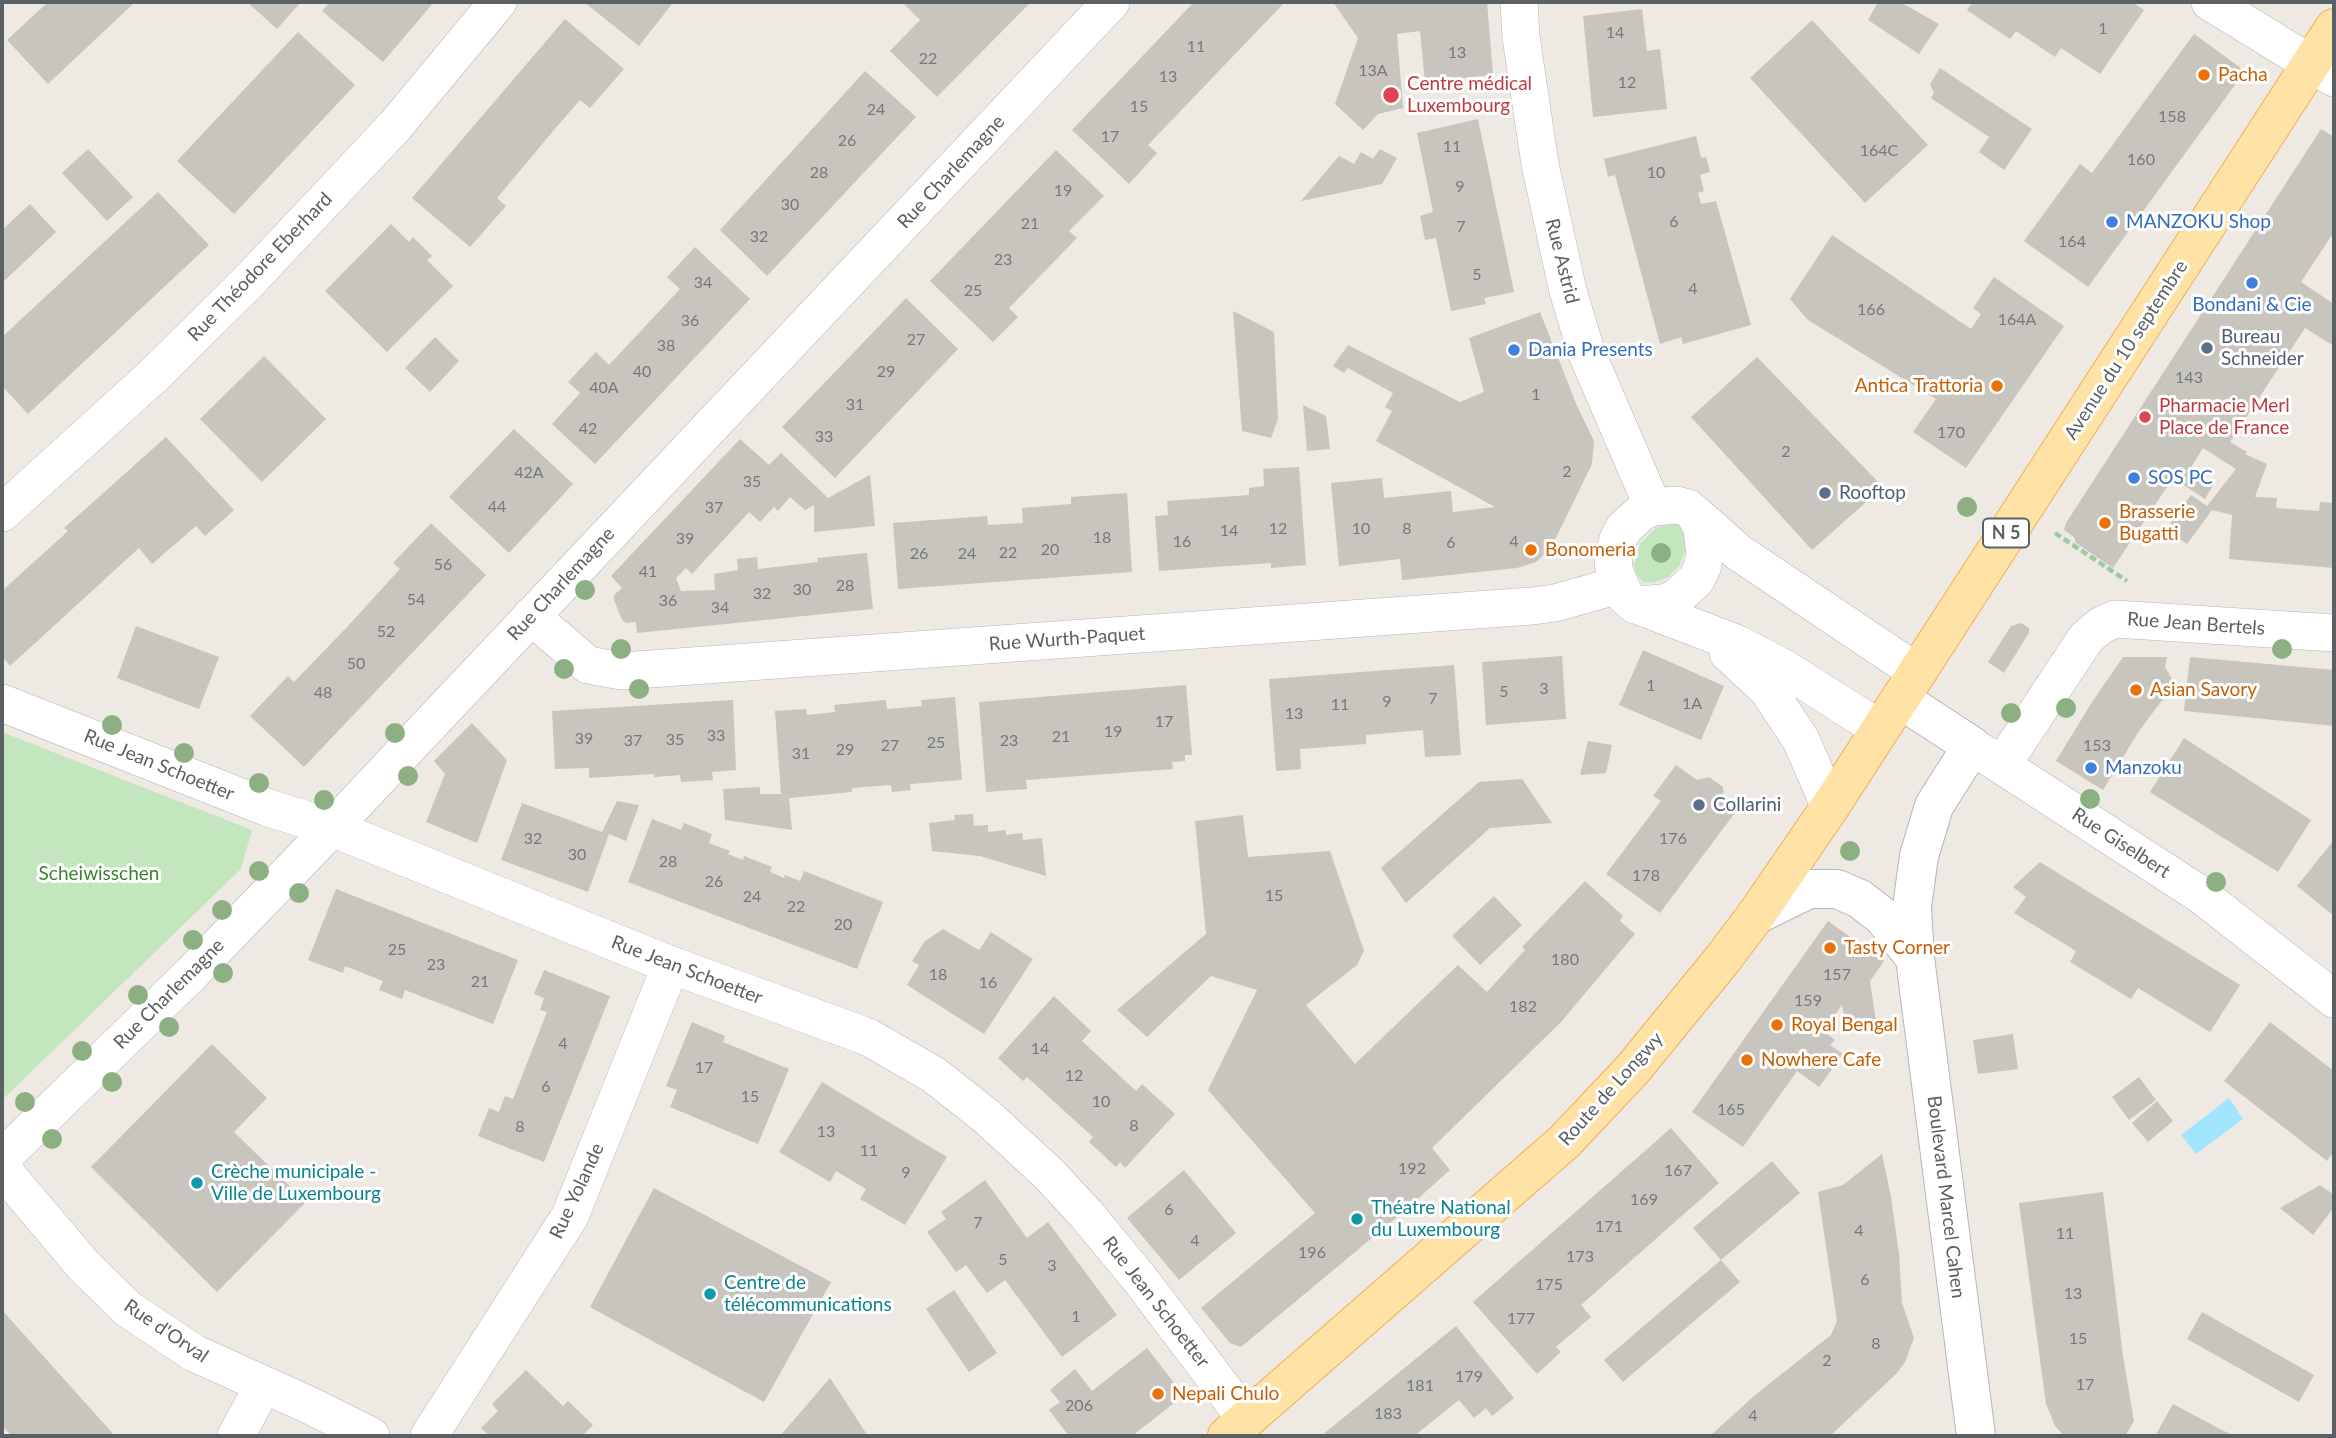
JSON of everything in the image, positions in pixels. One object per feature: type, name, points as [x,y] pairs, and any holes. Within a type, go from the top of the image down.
[{"type":"main road","name":"Avenue du 10 septembre","points":[[1899,700],[2323,70],[2334,28]]},
{"type":"main road","name":"Route de Longwy","points":[[1237,1428],[1564,1142],[1632,1070],[1756,915],[1899,700]]},
{"type":"street","name":"Rue Théodore Eberhard","points":[[2,513],[153,376],[248,282],[395,126],[498,2]]},
{"type":"street","name":"Rue Charlemagne","points":[[2,1157],[191,974],[332,828],[1111,2]]},
{"type":"street","name":"Rue Astrid","points":[[1519,2],[1521,37],[1540,164],[1569,291],[1587,354],[1671,507],[1738,552],[1899,700]]},
{"type":"street","points":[[2210,2],[2323,70]]},
{"type":"street","name":"Rue Wurth-Paquet","points":[[531,616],[588,665],[622,671],[1532,606],[1627,595],[1664,603],[1687,590],[1696,580],[1705,555],[1705,541],[1696,516],[1671,507]]},
{"type":"street","points":[[1671,507],[1633,519],[1618,539],[1614,562],[1627,595],[1738,644],[1782,667],[1899,700]]},
{"type":"street","name":"Rue Jean Bertels","points":[[1987,755],[2050,692],[2086,638],[2100,626],[2115,619],[2334,633]]},
{"type":"street","points":[[1684,622],[1731,656],[1768,690],[1801,740],[1829,807]]},
{"type":"street","name":"Rue Giselbert","points":[[1899,700],[2201,895],[2334,999]]},
{"type":"street","name":"Rue Jean Schoetter","points":[[2,703],[266,807],[332,828],[671,965],[868,1037],[934,1075],[986,1115],[1049,1174],[1086,1214],[1139,1278],[1237,1428]]},
{"type":"street","name":"Boulevard Marcel Cahen","points":[[1976,1436],[1915,958],[1912,907],[1919,856],[1934,806],[1987,755]]},
{"type":"street","points":[[1756,915],[1809,888],[1837,889],[1860,899],[1883,916],[1915,958]]},
{"type":"street","name":"Rue Yolande","points":[[429,1436],[570,1216],[671,965]]},
{"type":"street","name":"Rue d'Orval","points":[[2,1169],[84,1266],[128,1309],[194,1353],[371,1436]]},
{"type":"street","points":[[236,1436],[262,1386]]},
{"type":"path","points":[[2054,533],[2129,582]]},
{"type":"green space","points":[[1673,522],[1681,525],[1684,530],[1686,548],[1680,565],[1669,577],[1652,583],[1643,582],[1636,574],[1634,564],[1640,544],[1656,528]]},
{"type":"green space","name":"Scheiwisschen","points":[[2,732],[252,830],[241,869],[2,1100]]},
{"type":"water","points":[[2229,1098],[2243,1119],[2196,1154],[2181,1135]]},
{"type":"building","points":[[48,2],[135,2],[48,84],[7,40]]},
{"type":"building","points":[[247,2],[301,2],[277,29]]},
{"type":"building","points":[[330,2],[434,2],[383,62],[322,11]]},
{"type":"building","points":[[584,2],[670,2],[672,4],[639,46]]},
{"type":"building","points":[[1031,2],[937,97],[890,51],[920,20],[904,4]]},
{"type":"building","points":[[1194,2],[1285,2],[1148,145],[1157,153],[1129,184],[1072,130]]},
{"type":"building","points":[[1333,2],[1487,2],[1493,75],[1425,82],[1420,31],[1397,34],[1403,108],[1378,114],[1363,130],[1335,104],[1358,38]]},
{"type":"building","points":[[1878,2],[1900,2],[1939,24],[1919,54],[1868,20]]},
{"type":"building","points":[[1973,2],[2132,2],[2144,10],[2100,74],[2061,48],[2055,57],[2016,31],[2010,39],[1967,10]]},
{"type":"building","points":[[1642,9],[1647,51],[1660,49],[1667,109],[1593,117],[1583,16]]},
{"type":"building","points":[[565,19],[624,69],[590,108],[580,100],[554,130],[497,198],[506,206],[470,247],[412,198]]},
{"type":"building","points":[[1812,20],[1928,145],[1865,203],[1750,78]]},
{"type":"building","points":[[298,32],[355,85],[234,214],[177,161]]},
{"type":"building","points":[[2194,34],[2245,71],[2088,287],[2024,241],[2080,164],[2092,173]]},
{"type":"building","points":[[1940,68],[2032,129],[2004,170],[1979,152],[1989,137],[1931,98],[1934,93],[1930,84]]},
{"type":"building","points":[[865,71],[916,117],[767,276],[720,230]]},
{"type":"building","points":[[1478,119],[1514,292],[1484,298],[1486,304],[1451,311],[1436,238],[1425,240],[1420,216],[1433,212],[1417,133]]},
{"type":"building","points":[[2321,129],[2334,137],[2334,232],[2301,282],[2334,304],[2334,346],[2305,328],[2230,442],[2247,452],[2245,454],[2267,464],[2255,497],[2277,498],[2276,508],[2319,511],[2320,502],[2334,503],[2334,568],[2229,559],[2232,515],[2212,510],[2187,544],[2166,529],[2191,495],[2207,506],[2236,469],[2203,448],[2190,469],[2214,484],[2205,499],[2173,478],[2113,568],[2076,543],[2074,537],[2064,530],[2066,523]]},
{"type":"building","points":[[1696,136],[1701,158],[1706,157],[1710,172],[1700,175],[1704,191],[1698,193],[1701,204],[1716,201],[1751,325],[1683,344],[1681,337],[1660,344],[1615,175],[1608,177],[1604,159]]},
{"type":"building","points":[[88,149],[133,197],[107,221],[62,173]]},
{"type":"building","points":[[1380,149],[1397,158],[1382,184],[1301,201],[1339,156],[1354,164],[1361,152],[1373,159]]},
{"type":"building","points":[[1056,150],[1104,196],[1069,231],[1077,238],[1009,308],[1018,317],[993,342],[930,281]]},
{"type":"building","points":[[158,192],[209,245],[28,414],[2,386],[2,337]]},
{"type":"building","points":[[30,204],[56,232],[2,283],[2,230]]},
{"type":"building","points":[[391,224],[409,242],[413,237],[432,256],[427,260],[453,286],[387,352],[325,291]]},
{"type":"building","points":[[1832,235],[1971,329],[1981,314],[1973,308],[1994,277],[2064,326],[1966,468],[1913,432],[1936,399],[1808,320],[1790,299]]},
{"type":"building","points":[[695,247],[750,299],[595,464],[552,424],[580,393],[568,382],[596,352],[609,365],[680,289],[667,277]]},
{"type":"building","points":[[906,298],[958,349],[835,478],[782,427]]},
{"type":"building","points":[[1233,311],[1274,332],[1278,419],[1271,438],[1242,431]]},
{"type":"building","points":[[1540,312],[1577,406],[1594,441],[1592,464],[1551,548],[1536,562],[1517,568],[1402,580],[1400,559],[1339,566],[1331,483],[1382,478],[1384,498],[1451,491],[1453,512],[1495,507],[1376,441],[1392,411],[1385,407],[1393,393],[1348,368],[1344,373],[1333,366],[1348,345],[1460,402],[1484,392],[1469,338]]},
{"type":"building","points":[[435,337],[459,361],[430,392],[405,368]]},
{"type":"building","points":[[264,356],[326,419],[262,482],[200,419]]},
{"type":"building","points":[[1757,357],[1883,487],[1812,550],[1691,417]]},
{"type":"building","points":[[1303,405],[1326,416],[1330,449],[1307,451]]},
{"type":"building","points":[[514,429],[573,484],[509,553],[449,497]]},
{"type":"building","points":[[166,437],[234,510],[205,536],[196,526],[152,564],[139,548],[10,666],[2,656],[2,591],[68,531],[64,528]]},
{"type":"building","points":[[740,439],[769,465],[781,453],[828,498],[870,475],[875,526],[814,532],[814,505],[805,510],[790,497],[778,511],[774,507],[760,522],[749,512],[692,574],[686,568],[676,578],[681,591],[715,590],[714,574],[738,570],[737,559],[757,557],[758,569],[818,562],[817,558],[867,553],[873,609],[637,633],[636,622],[626,623],[622,620],[614,595],[622,588],[611,576]]},
{"type":"building","points":[[1299,467],[1306,565],[1271,568],[1271,563],[1159,571],[1155,516],[1168,515],[1167,501],[1249,495],[1249,488],[1264,486],[1263,469]]},
{"type":"building","points":[[1127,493],[1132,572],[898,589],[893,523],[987,516],[988,525],[1023,523],[1022,508],[1071,504],[1071,497]]},
{"type":"building","points":[[431,523],[486,575],[304,767],[250,716],[288,676],[294,682],[348,626],[400,569],[393,563]]},
{"type":"building","points":[[2021,623],[2029,628],[2029,633],[2004,673],[1988,662],[2011,626]]},
{"type":"building","points":[[136,626],[219,657],[199,709],[117,678]]},
{"type":"building","points":[[1643,650],[1724,686],[1701,740],[1619,705]]},
{"type":"building","points":[[1562,656],[1566,719],[1486,725],[1482,662]]},
{"type":"building","points":[[2123,657],[2167,657],[2165,667],[2171,677],[2172,687],[2139,731],[2103,790],[2056,761]]},
{"type":"building","points":[[2190,657],[2334,670],[2334,726],[2184,711]]},
{"type":"building","points":[[1454,665],[1461,755],[1425,757],[1423,730],[1366,735],[1366,744],[1300,749],[1301,769],[1276,771],[1269,679]]},
{"type":"building","points":[[1186,685],[1192,755],[1185,755],[1185,761],[1172,762],[1173,769],[1026,780],[1027,789],[986,792],[979,702]]},
{"type":"building","points":[[955,697],[962,780],[910,784],[911,790],[892,792],[891,785],[789,798],[792,830],[725,820],[723,789],[760,787],[760,794],[781,794],[775,711],[806,709],[807,715],[835,712],[834,705],[886,700],[887,709],[922,706],[921,700]]},
{"type":"building","points":[[733,700],[736,770],[712,772],[713,780],[681,782],[680,775],[654,777],[654,774],[589,778],[589,768],[555,769],[552,711]]},
{"type":"building","points":[[472,723],[507,760],[477,843],[426,822],[445,774],[434,761]]},
{"type":"building","points":[[2184,738],[2311,820],[2278,872],[2150,792]]},
{"type":"building","points":[[1588,741],[1612,745],[1606,773],[1580,775]]},
{"type":"building","points":[[1676,765],[1697,780],[1709,777],[1723,787],[1724,800],[1737,810],[1660,913],[1606,874],[1661,801],[1653,796]]},
{"type":"building","points":[[1522,779],[1552,823],[1490,828],[1406,903],[1381,868],[1479,782]]},
{"type":"building","points":[[617,801],[639,805],[626,841],[609,834],[588,892],[501,860],[522,803],[602,832]]},
{"type":"building","points":[[973,814],[974,826],[988,825],[988,832],[1006,830],[1006,835],[1022,833],[1023,840],[1042,838],[1046,876],[980,856],[932,851],[929,823],[955,820],[954,815]]},
{"type":"building","points":[[1243,815],[1248,857],[1330,851],[1364,951],[1357,965],[1306,1005],[1355,1064],[1458,965],[1487,992],[1525,950],[1522,947],[1585,881],[1623,916],[1620,921],[1635,934],[1561,1022],[1432,1148],[1450,1170],[1241,1347],[1230,1343],[1201,1308],[1315,1213],[1208,1090],[1257,990],[1211,976],[1147,1037],[1117,1010],[1206,934],[1195,821]]},
{"type":"building","points":[[652,819],[681,830],[684,823],[712,834],[709,843],[730,851],[728,854],[743,860],[744,856],[772,867],[770,872],[784,878],[785,875],[800,881],[804,871],[883,902],[857,969],[628,882]]},
{"type":"building","points":[[2334,840],[2334,916],[2297,886]]},
{"type":"building","points":[[2040,862],[2240,985],[2210,1032],[2138,988],[2131,999],[2070,962],[2076,951],[2014,913],[2026,897],[2013,887]]},
{"type":"building","points":[[336,889],[518,960],[493,1024],[405,990],[402,999],[379,990],[383,981],[345,966],[343,973],[308,960]]},
{"type":"building","points":[[1494,896],[1522,925],[1480,965],[1452,936]]},
{"type":"building","points":[[1828,921],[1884,961],[1870,981],[1876,1021],[1846,1026],[1842,1005],[1823,1031],[1835,1040],[1830,1045],[1843,1054],[1819,1087],[1797,1071],[1743,1147],[1692,1112]]},
{"type":"building","points":[[943,929],[979,950],[991,932],[1033,959],[984,1034],[907,985],[919,965],[912,961],[925,941]]},
{"type":"building","points":[[544,970],[610,996],[544,1162],[478,1136],[489,1108],[499,1112],[505,1096],[513,1099],[547,1012],[540,1010],[544,998],[534,994]]},
{"type":"building","points":[[1054,996],[1091,1031],[1082,1041],[1136,1091],[1142,1084],[1175,1114],[1125,1168],[1120,1162],[1116,1167],[1089,1142],[1093,1137],[1027,1077],[1023,1081],[998,1058]]},
{"type":"building","points":[[692,1022],[725,1036],[723,1042],[789,1069],[758,1144],[670,1107],[677,1090],[666,1086]]},
{"type":"building","points":[[2270,1022],[2334,1071],[2334,1151],[2327,1161],[2224,1081]]},
{"type":"building","points":[[2013,1034],[2018,1069],[1978,1074],[1973,1040]]},
{"type":"building","name":"Crèche municipale - Ville de Luxembourg","points":[[212,1044],[267,1098],[234,1132],[306,1202],[217,1292],[91,1167]]},
{"type":"building","points":[[2139,1077],[2156,1100],[2129,1120],[2112,1097]]},
{"type":"building","points":[[822,1082],[947,1157],[905,1225],[860,1199],[866,1189],[836,1171],[830,1182],[779,1152]]},
{"type":"building","points":[[2157,1101],[2173,1121],[2148,1142],[2132,1123]]},
{"type":"building","points":[[1671,1128],[1719,1183],[1581,1305],[1591,1317],[1556,1347],[1561,1352],[1537,1374],[1473,1302]]},
{"type":"building","points":[[1882,1154],[1899,1254],[1902,1303],[1914,1338],[1905,1362],[1896,1374],[1830,1436],[1710,1436],[1755,1395],[1831,1335],[1837,1321],[1818,1192],[1843,1185]]},
{"type":"building","points":[[1772,1161],[1800,1193],[1721,1260],[1693,1228]]},
{"type":"building","points":[[1184,1170],[1236,1233],[1179,1280],[1127,1218]]},
{"type":"building","points":[[985,1180],[1027,1238],[1048,1222],[1117,1315],[1062,1357],[1005,1280],[987,1293],[966,1265],[956,1272],[927,1232],[946,1219],[941,1212]]},
{"type":"building","points":[[2320,1185],[2334,1195],[2334,1207],[2313,1235],[2280,1208]]},
{"type":"building","name":"Centre de télécommunications","points":[[654,1188],[831,1282],[764,1402],[590,1307]]},
{"type":"building","points":[[2103,1192],[2123,1356],[2134,1421],[2125,1436],[2064,1436],[2055,1426],[2046,1404],[2019,1203]]},
{"type":"building","points":[[1721,1260],[1740,1282],[1623,1382],[1604,1360]]},
{"type":"building","points":[[954,1290],[997,1353],[969,1372],[926,1309]]},
{"type":"building","points":[[2,1310],[115,1436],[12,1436],[5,1429],[2,1425]]},
{"type":"building","points":[[2202,1312],[2314,1375],[2299,1402],[2187,1339]]},
{"type":"building","points":[[1456,1326],[1514,1398],[1492,1416],[1486,1408],[1474,1418],[1459,1400],[1414,1436],[1321,1436]]},
{"type":"building","points":[[1147,1348],[1175,1384],[1173,1404],[1132,1436],[1069,1436],[1049,1410],[1060,1402],[1050,1390],[1075,1369],[1092,1391]]},
{"type":"building","points":[[526,1370],[563,1406],[568,1401],[593,1425],[582,1436],[490,1436],[481,1428],[498,1411],[492,1404]]},
{"type":"building","points":[[830,1378],[868,1436],[780,1436]]},
{"type":"building","points":[[2173,1404],[2218,1428],[2234,1436],[2155,1436]]},
{"type":"place","name":"Pacha","points":[[2204,75]]},
{"type":"place","name":"Centre médical Luxembourg","points":[[1391,95]]},
{"type":"place","name":"MANZOKU Shop","points":[[2112,222]]},
{"type":"place","name":"Bondani & Cie","points":[[2252,283]]},
{"type":"place","name":"Bureau Schneider","points":[[2207,348]]},
{"type":"place","name":"Dania Presents","points":[[1514,350]]},
{"type":"place","name":"Antica Trattoria","points":[[1997,386]]},
{"type":"place","name":"Pharmacie Merl Place de France","points":[[2145,417]]},
{"type":"place","name":"SOS PC","points":[[2134,478]]},
{"type":"place","name":"Rooftop","points":[[1825,493]]},
{"type":"place","name":"Brasserie Bugatti","points":[[2105,523]]},
{"type":"place","name":"Bonomeria","points":[[1531,550]]},
{"type":"place","name":"Asian Savory","points":[[2136,690]]},
{"type":"place","name":"Manzoku","points":[[2091,768]]},
{"type":"place","name":"Collarini","points":[[1699,805]]},
{"type":"place","name":"Tasty Corner","points":[[1830,948]]},
{"type":"place","name":"Royal Bengal","points":[[1777,1025]]},
{"type":"place","name":"Nowhere Cafe","points":[[1747,1060]]},
{"type":"place","name":"Crèche municipale - Ville de Luxembourg","points":[[197,1183]]},
{"type":"place","name":"Théatre National du Luxembourg","points":[[1357,1219]]},
{"type":"place","name":"Centre de télécommunications","points":[[710,1294]]},
{"type":"place","name":"Nepali Chulo","points":[[1158,1394]]}]
